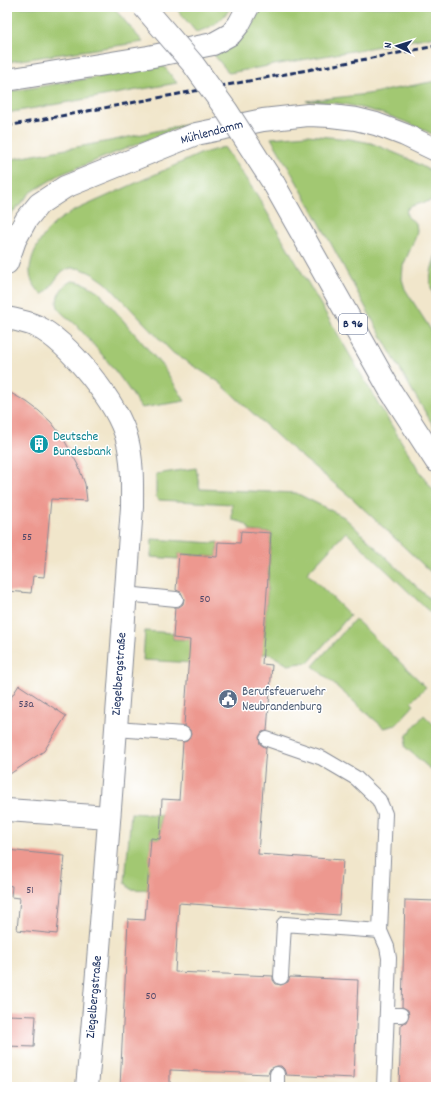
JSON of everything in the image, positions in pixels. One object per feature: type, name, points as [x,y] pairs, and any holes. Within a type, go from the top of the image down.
[{"type":"street","name":"B 96","points":[[144,7],[193,64],[228,111],[274,184],[390,390],[436,461]]},
{"type":"street","points":[[7,80],[148,57],[213,44],[231,34],[239,24],[248,7]]},
{"type":"street","name":"Mühlendamm","points":[[7,263],[15,240],[26,220],[39,204],[65,187],[196,134],[263,120],[308,115],[331,116],[356,119],[376,124],[405,135],[436,150]]},
{"type":"street","name":"Ziegelbergstraße","points":[[7,318],[36,326],[49,334],[77,359],[102,392],[118,417],[127,438],[130,454],[132,475],[132,507],[116,729],[87,1087]]},
{"type":"street","points":[[7,810],[109,817]]},
{"type":"lane","points":[[125,594],[176,599]]},
{"type":"lane","points":[[116,729],[183,734]]},
{"type":"lane","points":[[267,739],[322,758],[356,778],[379,800],[385,814],[380,931],[390,958],[384,1087]]},
{"type":"lane","points":[[281,977],[284,924],[380,931]]},
{"type":"lane","points":[[387,1015],[401,1015]]},
{"type":"green space","points":[[7,7],[113,7],[143,42],[7,62]]},
{"type":"green space","points":[[175,7],[231,7],[216,23],[196,32]]},
{"type":"green space","points":[[261,7],[436,7],[436,36],[229,73],[214,55],[230,48],[243,37],[249,30]]},
{"type":"green space","points":[[164,66],[177,83],[7,113],[7,92]]},
{"type":"green space","points":[[436,81],[436,136],[416,126],[385,114],[363,108],[329,102],[306,101],[368,94]]},
{"type":"green space","points":[[188,124],[59,175],[30,193],[7,221],[7,160],[115,140]]},
{"type":"green space","points":[[307,135],[350,139],[371,143],[407,158],[436,174],[436,199],[412,206],[407,209],[407,216],[416,223],[417,230],[416,236],[403,266],[402,279],[405,289],[436,338],[436,430],[393,358],[313,211],[271,138]]},
{"type":"green space","points":[[224,147],[257,195],[376,400],[422,475],[436,494],[436,577],[353,499],[285,443],[219,382],[173,353],[106,283],[85,270],[73,268],[62,272],[43,294],[41,294],[33,283],[30,274],[30,267],[35,251],[48,230],[60,219],[74,211],[200,154]]},
{"type":"green space","points":[[436,255],[436,300],[431,289],[430,278]]},
{"type":"green space","points":[[72,281],[80,282],[99,292],[164,368],[185,401],[141,408],[127,386],[103,355],[77,326],[59,309],[57,301],[60,292],[65,285]]},
{"type":"green space","points":[[196,468],[200,489],[296,493],[344,517],[436,605],[436,618],[346,532],[307,573],[350,615],[309,662],[288,665],[270,654],[257,654],[264,637],[271,533],[250,531],[245,524],[232,520],[232,504],[159,500],[156,497],[156,474]]},
{"type":"green space","points":[[152,539],[218,542],[217,557],[179,554],[178,559],[151,557]]},
{"type":"green space","points":[[355,619],[426,687],[411,702],[414,705],[396,725],[384,728],[313,666]]},
{"type":"green space","points":[[145,631],[173,633],[173,639],[229,642],[227,665],[143,660]]},
{"type":"green space","points":[[424,715],[436,727],[436,774],[405,747],[407,735]]},
{"type":"green space","points":[[131,813],[161,815],[160,839],[151,838],[148,890],[130,889],[125,882]]},
{"type":"building","points":[[7,391],[27,402],[51,422],[62,436],[78,465],[85,484],[87,501],[51,499],[44,577],[33,576],[31,593],[7,591]]},
{"type":"building","points":[[241,531],[271,533],[262,664],[272,665],[267,731],[262,732],[259,737],[260,744],[266,748],[258,854],[343,860],[339,915],[179,903],[175,972],[273,976],[273,980],[276,984],[281,985],[288,982],[290,977],[358,980],[354,1078],[286,1075],[281,1066],[270,1069],[268,1074],[170,1070],[170,1087],[120,1087],[128,919],[145,920],[151,838],[160,839],[162,799],[179,800],[183,742],[187,741],[191,735],[190,730],[184,726],[190,640],[173,638],[175,607],[179,607],[183,604],[184,599],[181,592],[176,590],[179,554],[217,557],[218,542],[240,543]]},
{"type":"building","points":[[19,685],[66,716],[44,751],[7,776],[7,704]]},
{"type":"building","points":[[7,850],[65,856],[57,934],[17,930],[20,898],[11,897],[12,886],[7,885]]},
{"type":"building","points":[[405,900],[436,901],[436,1087],[399,1087],[401,1024],[406,1022],[409,1015],[408,1010],[402,1007]]},
{"type":"building","points":[[7,1015],[36,1016],[34,1047],[7,1046]]},
{"type":"railway","points":[[7,126],[436,46]]},
{"type":"place","name":"Deutsche Bundesbank","points":[[39,444]]},
{"type":"place","name":"Berufsfeuerwehr Neubrandenburg","points":[[228,699]]}]
